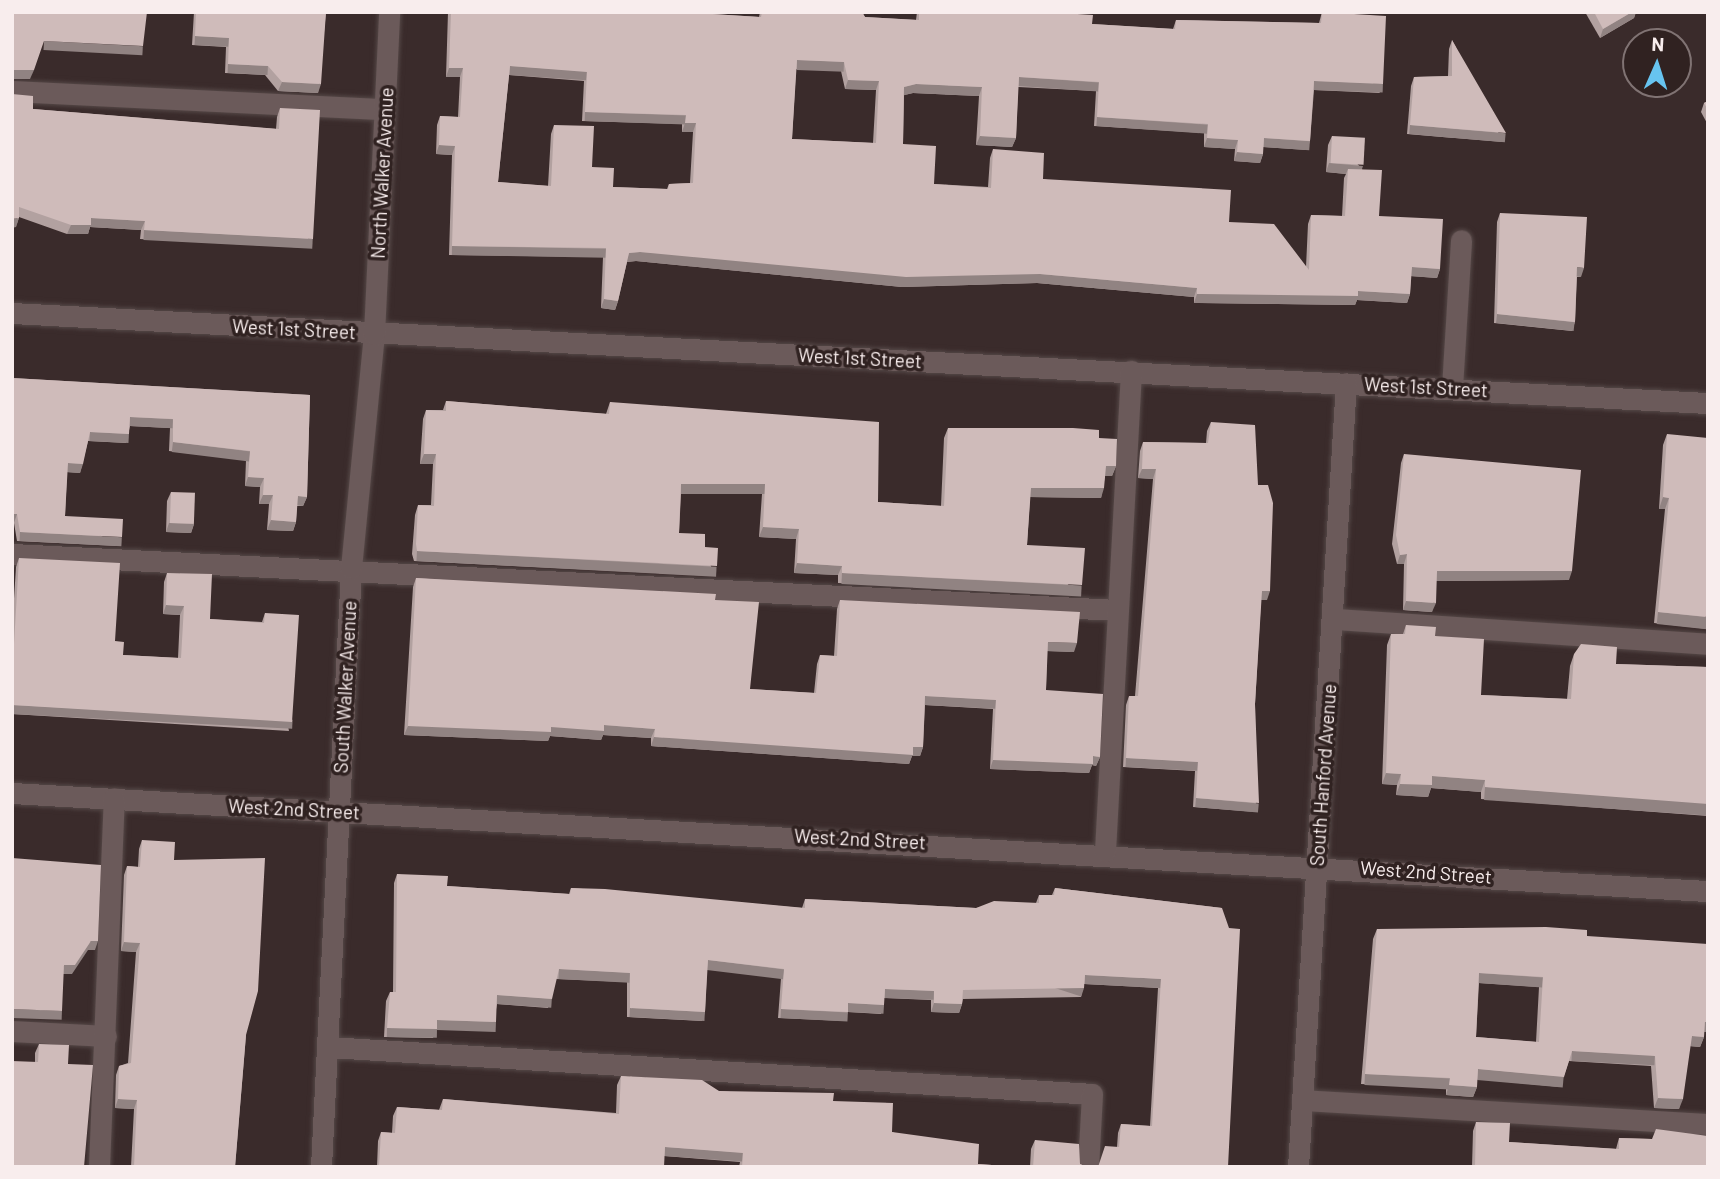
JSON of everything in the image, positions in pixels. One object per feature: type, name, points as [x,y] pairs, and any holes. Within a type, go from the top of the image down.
[{"type":"street","name":"North Walker Avenue","points":[[374,334],[389,12]]},
{"type":"street","points":[[12,91],[385,109]]},
{"type":"street","points":[[1452,388],[1461,240]]},
{"type":"street","name":"West 1st Street","points":[[12,313],[1708,403]]},
{"type":"street","name":"South Walker Avenue","points":[[321,1167],[351,568],[374,334]]},
{"type":"street","points":[[1105,851],[1131,371]]},
{"type":"street","name":"South Hanford Avenue","points":[[1298,1167],[1316,864],[1335,619],[1346,383]]},
{"type":"street","points":[[12,554],[351,568],[1118,610]]},
{"type":"street","points":[[1335,619],[1708,644]]},
{"type":"street","name":"West 2nd Street","points":[[12,793],[1105,851],[1708,891]]},
{"type":"street","points":[[99,1167],[114,798]]},
{"type":"street","points":[[12,1031],[106,1036]]},
{"type":"street","points":[[329,1047],[1092,1094],[1088,1167]]},
{"type":"street","points":[[1302,1100],[1708,1124]]},
{"type":"building","points":[[12,12],[147,12],[143,46],[44,41],[34,70],[12,70]]},
{"type":"building","points":[[196,12],[326,12],[321,84],[282,82],[268,66],[228,64],[229,38],[195,36]]},
{"type":"building","points":[[451,12],[713,12],[712,14],[761,17],[762,12],[862,12],[865,17],[919,20],[919,12],[1046,12],[1093,15],[1092,24],[1175,29],[1176,20],[1321,23],[1322,12],[1386,16],[1383,84],[1314,81],[1310,141],[1264,138],[1263,154],[1237,152],[1238,140],[1207,138],[1208,124],[1097,117],[1099,82],[1019,77],[1016,138],[980,136],[982,87],[916,84],[904,87],[903,144],[936,146],[934,184],[991,188],[993,149],[1044,153],[1043,179],[1231,190],[1229,222],[1274,224],[1309,270],[1311,215],[1345,216],[1348,169],[1382,170],[1379,216],[1443,219],[1440,269],[1412,267],[1410,294],[1358,291],[1358,296],[1197,294],[1197,288],[1040,274],[906,277],[640,252],[629,253],[618,301],[604,299],[606,248],[452,246],[455,146],[439,145],[440,116],[460,117],[463,68],[449,68]],"holes":[[[797,60],[844,62],[848,80],[879,81],[876,143],[792,139]],[[510,66],[587,72],[585,112],[686,115],[685,123],[696,123],[693,183],[669,184],[668,189],[613,187],[614,168],[592,167],[594,126],[554,125],[551,186],[498,182]]]},
{"type":"building","points":[[1594,12],[1632,12],[1603,29]]},
{"type":"building","points":[[1452,40],[1506,133],[1410,125],[1414,77],[1452,76]]},
{"type":"building","points":[[12,94],[33,96],[33,109],[279,129],[280,108],[320,110],[313,239],[144,230],[145,221],[91,218],[91,225],[71,225],[19,207],[19,218],[12,219]]},
{"type":"building","points":[[1332,136],[1365,138],[1364,165],[1331,163]]},
{"type":"building","points":[[1500,213],[1587,217],[1584,268],[1577,267],[1575,322],[1497,314]]},
{"type":"building","points":[[12,378],[310,395],[307,497],[298,496],[296,522],[271,520],[273,495],[263,495],[264,478],[248,477],[250,451],[173,442],[173,419],[130,417],[129,434],[90,432],[83,464],[68,463],[65,516],[123,519],[122,537],[20,532],[17,514],[12,514]]},
{"type":"building","points":[[446,401],[609,414],[610,402],[879,422],[878,502],[944,506],[948,428],[1099,430],[1099,438],[1117,439],[1116,466],[1106,466],[1104,488],[1031,488],[1027,545],[1085,548],[1082,585],[842,573],[842,566],[797,563],[799,529],[763,527],[765,484],[681,484],[679,533],[705,534],[705,547],[718,548],[717,566],[417,551],[418,505],[434,506],[436,454],[424,454],[426,410],[446,411]]},
{"type":"building","points":[[1211,422],[1255,425],[1258,485],[1268,485],[1273,503],[1270,591],[1262,591],[1255,704],[1259,803],[1196,798],[1198,762],[1126,758],[1129,696],[1138,696],[1156,469],[1142,469],[1143,442],[1208,443]]},
{"type":"building","points":[[1667,434],[1708,438],[1708,617],[1658,612],[1669,498],[1663,497]]},
{"type":"building","points":[[1404,454],[1581,470],[1572,571],[1437,571],[1436,603],[1406,601],[1407,554],[1400,555],[1396,535]]},
{"type":"building","points":[[171,492],[195,493],[194,524],[170,523]]},
{"type":"building","points":[[19,558],[120,563],[115,641],[124,642],[123,655],[181,658],[184,606],[166,605],[167,573],[212,574],[210,619],[264,623],[265,613],[299,615],[292,722],[12,705],[12,644]]},
{"type":"building","points":[[416,578],[716,594],[715,600],[759,602],[750,689],[816,693],[820,655],[837,656],[840,600],[1080,612],[1077,643],[1048,642],[1046,690],[1103,694],[1100,757],[1093,756],[1093,764],[993,760],[996,700],[925,696],[923,747],[913,747],[913,755],[654,737],[655,729],[604,725],[604,731],[551,727],[551,732],[408,726]]},
{"type":"building","points":[[1406,625],[1436,627],[1435,636],[1484,639],[1481,695],[1571,699],[1574,654],[1581,644],[1617,647],[1616,664],[1708,667],[1708,804],[1485,787],[1485,780],[1432,776],[1432,785],[1400,784],[1401,774],[1386,773],[1391,634],[1405,634]]},
{"type":"building","points":[[142,840],[175,842],[174,860],[265,858],[258,991],[246,1035],[235,1167],[134,1167],[137,1100],[118,1099],[119,1066],[131,1063],[140,943],[124,942],[127,866],[140,867]]},
{"type":"building","points":[[12,858],[101,865],[98,941],[91,941],[75,965],[64,965],[62,1011],[12,1009]]},
{"type":"building","points":[[397,874],[448,876],[447,886],[570,894],[571,888],[605,889],[805,908],[805,899],[976,908],[994,901],[1039,903],[1039,895],[1054,895],[1055,888],[1222,908],[1229,928],[1240,929],[1228,1167],[1098,1167],[1105,1146],[1119,1147],[1121,1124],[1152,1126],[1161,979],[1085,975],[1084,988],[963,990],[962,1004],[934,1003],[934,991],[885,989],[884,1005],[848,1003],[848,1012],[781,1009],[784,969],[708,960],[705,1012],[630,1008],[630,973],[559,969],[552,999],[497,995],[496,1022],[437,1020],[437,1029],[387,1028],[390,992],[396,992]]},
{"type":"building","points":[[1546,927],[1587,930],[1587,936],[1708,944],[1708,1022],[1705,1022],[1704,1037],[1692,1036],[1683,1099],[1658,1098],[1655,1056],[1572,1051],[1564,1077],[1478,1069],[1477,1087],[1449,1085],[1450,1078],[1365,1074],[1377,929]],"holes":[[[1479,973],[1543,977],[1539,1042],[1476,1037]]]},
{"type":"building","points":[[39,1044],[69,1045],[68,1064],[93,1065],[84,1167],[12,1167],[12,1061],[38,1062]]},
{"type":"building","points":[[621,1076],[702,1080],[719,1091],[834,1093],[833,1101],[893,1103],[892,1132],[979,1144],[978,1164],[1020,1167],[742,1167],[743,1153],[665,1147],[664,1167],[379,1167],[381,1132],[395,1133],[397,1107],[442,1110],[443,1099],[619,1114]]},
{"type":"building","points":[[1476,1122],[1510,1123],[1509,1142],[1619,1149],[1619,1138],[1652,1139],[1656,1129],[1708,1136],[1708,1167],[1475,1167]]},
{"type":"building","points":[[1035,1140],[1079,1144],[1080,1164],[1087,1167],[1033,1167]]}]
